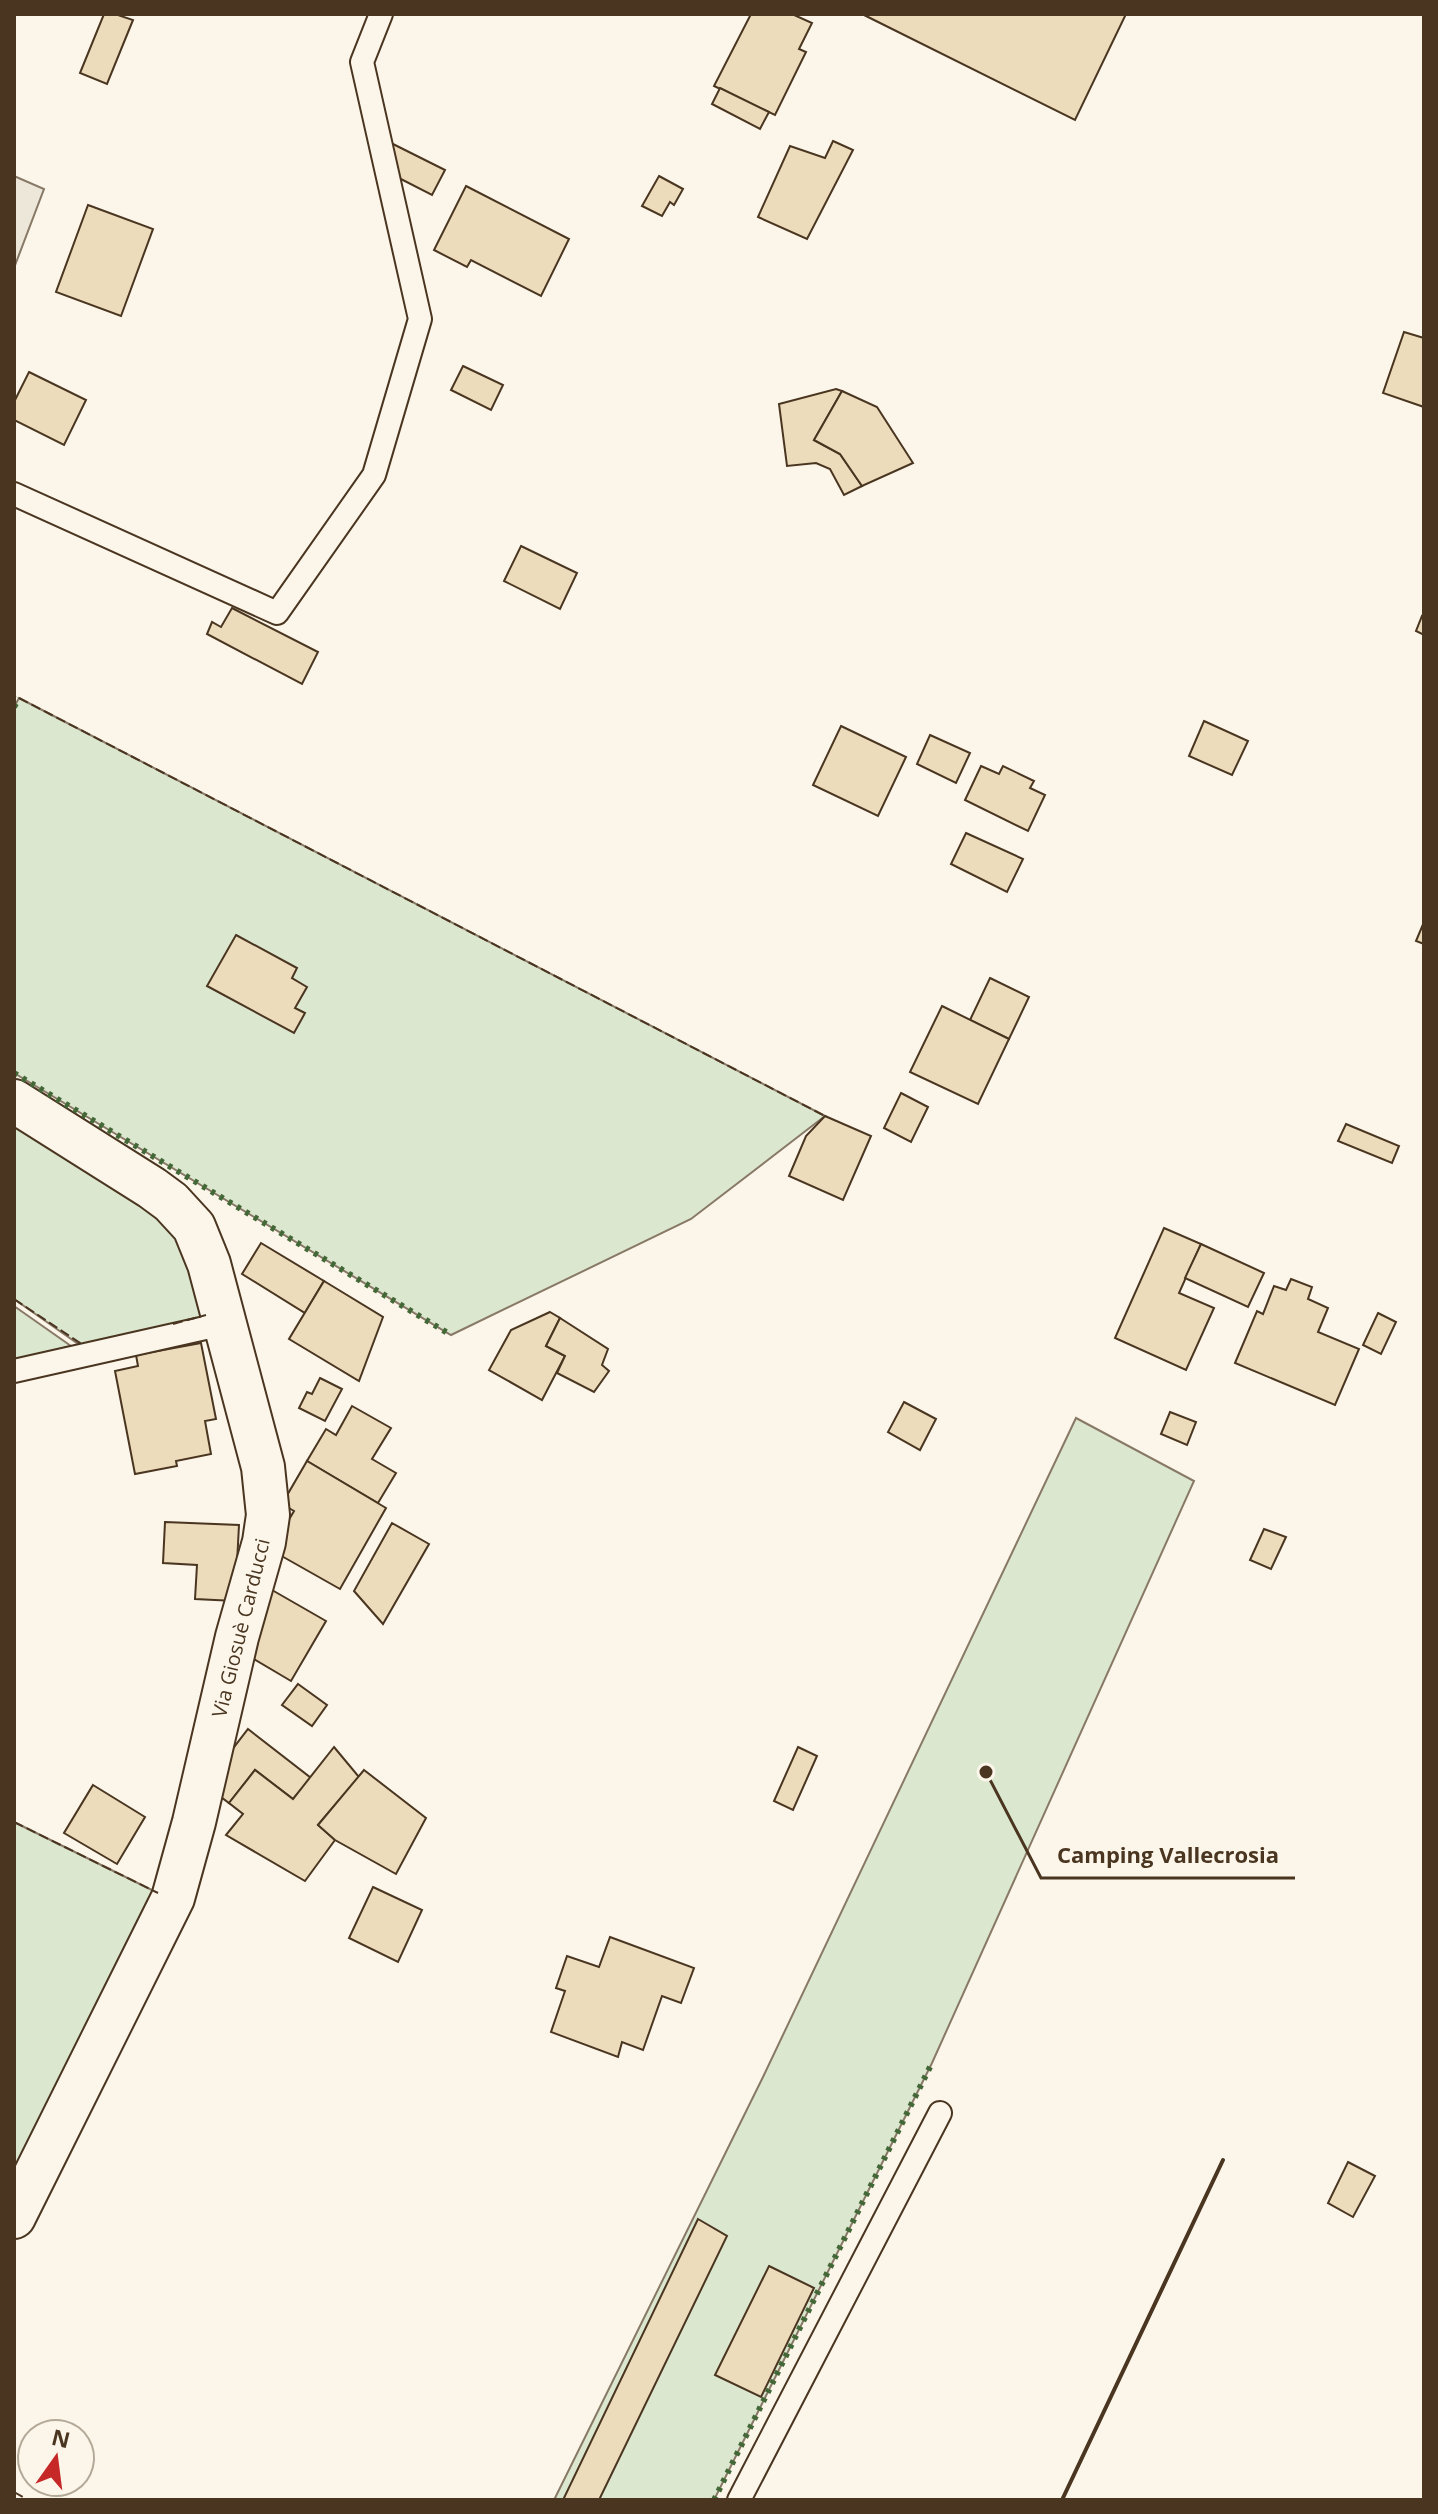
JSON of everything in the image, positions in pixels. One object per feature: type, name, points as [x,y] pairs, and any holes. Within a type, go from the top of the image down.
[{"type":"street","name":"Via Giosuè Carducci","points":[[14,1101],[152,1188],[194,1227],[209,1264],[263,1467],[268,1515],[264,1542],[237,1637],[184,1864],[173,1898],[14,2217]]},
{"type":"lane","points":[[14,494],[277,613],[374,475],[420,319],[362,62],[381,14]]},
{"type":"lane","points":[[14,1371],[223,1324]]},
{"type":"lane","points":[[739,2500],[940,2113]]},
{"type":"green space","points":[[19,698],[825,1116],[691,1219],[451,1335],[14,1073],[14,707]]},
{"type":"green space","points":[[14,1116],[111,1178],[158,1216],[189,1257],[207,1316],[81,1346],[14,1299]]},
{"type":"green space","points":[[14,1306],[71,1346],[14,1360]]},
{"type":"green space","points":[[1076,1418],[1194,1481],[932,2063],[714,2500],[554,2500],[763,2077]]},
{"type":"green space","points":[[14,1822],[158,1893],[14,2172]]},
{"type":"shaded area","points":[[14,176],[44,189],[14,268]]},
{"type":"building","points":[[104,14],[133,20],[107,84],[80,73]]},
{"type":"building","points":[[751,14],[792,14],[812,23],[799,49],[806,52],[775,115],[714,86]]},
{"type":"building","points":[[862,14],[1126,14],[1075,120]]},
{"type":"building","points":[[720,88],[769,112],[760,129],[712,104]]},
{"type":"building","points":[[833,141],[853,150],[807,239],[758,217],[790,146],[825,158]]},
{"type":"building","points":[[389,142],[445,170],[432,195],[395,176]]},
{"type":"building","points":[[659,176],[683,189],[674,205],[670,202],[662,216],[642,206]]},
{"type":"building","points":[[466,186],[569,239],[541,296],[471,260],[467,267],[434,250]]},
{"type":"building","points":[[88,205],[153,229],[121,316],[56,292]]},
{"type":"building","points":[[1404,332],[1424,338],[1424,407],[1383,393]]},
{"type":"building","points":[[463,366],[503,385],[491,410],[451,390]]},
{"type":"building","points":[[29,372],[86,400],[64,445],[14,420],[14,402]]},
{"type":"building","points":[[836,389],[842,391],[814,440],[840,454],[862,486],[844,495],[830,469],[816,463],[787,466],[779,404]]},
{"type":"building","points":[[842,391],[877,407],[913,463],[862,486],[840,454],[814,440]]},
{"type":"building","points":[[521,546],[577,573],[560,609],[504,581]]},
{"type":"building","points":[[232,608],[318,652],[302,684],[207,634],[212,622],[221,627]]},
{"type":"building","points":[[1424,617],[1424,635],[1416,631]]},
{"type":"building","points":[[1204,721],[1248,741],[1232,775],[1189,756]]},
{"type":"building","points":[[841,726],[906,757],[878,816],[813,785]]},
{"type":"building","points":[[930,735],[970,753],[956,783],[917,764]]},
{"type":"building","points":[[981,766],[999,774],[1003,766],[1034,781],[1030,788],[1045,795],[1028,831],[965,800]]},
{"type":"building","points":[[966,833],[1023,859],[1007,892],[951,864]]},
{"type":"building","points":[[1424,922],[1424,944],[1416,941]]},
{"type":"building","points":[[236,935],[297,968],[292,978],[307,987],[295,1008],[305,1013],[294,1033],[207,986]]},
{"type":"building","points":[[990,978],[1029,997],[1009,1039],[970,1020]]},
{"type":"building","points":[[942,1006],[1009,1039],[978,1104],[910,1072]]},
{"type":"building","points":[[901,1093],[928,1107],[911,1142],[884,1128]]},
{"type":"building","points":[[825,1116],[871,1136],[843,1200],[789,1176],[806,1136]]},
{"type":"building","points":[[1346,1124],[1399,1146],[1392,1163],[1338,1141]]},
{"type":"building","points":[[1164,1228],[1201,1244],[1179,1293],[1214,1308],[1186,1370],[1115,1338]]},
{"type":"building","points":[[261,1243],[324,1281],[305,1313],[242,1274]]},
{"type":"building","points":[[1201,1244],[1264,1273],[1248,1307],[1185,1278]]},
{"type":"building","points":[[1291,1279],[1312,1287],[1308,1299],[1328,1308],[1318,1332],[1359,1349],[1335,1405],[1235,1363],[1257,1311],[1263,1314],[1274,1286],[1286,1290]]},
{"type":"building","points":[[324,1281],[383,1317],[359,1381],[289,1339]]},
{"type":"building","points":[[550,1312],[560,1318],[546,1346],[565,1356],[542,1400],[489,1370],[511,1330]]},
{"type":"building","points":[[1378,1313],[1396,1322],[1381,1354],[1363,1345]]},
{"type":"building","points":[[560,1318],[608,1349],[602,1365],[609,1371],[594,1392],[557,1373],[565,1356],[546,1346]]},
{"type":"building","points":[[201,1343],[216,1419],[205,1421],[211,1454],[176,1461],[177,1466],[135,1474],[115,1371],[138,1366],[136,1355]]},
{"type":"building","points":[[320,1378],[342,1389],[325,1421],[299,1408],[307,1392],[312,1394]]},
{"type":"building","points":[[904,1402],[936,1419],[920,1450],[888,1432]]},
{"type":"building","points":[[352,1406],[391,1428],[372,1459],[396,1473],[378,1503],[307,1461],[326,1429],[336,1435]]},
{"type":"building","points":[[1170,1412],[1196,1422],[1187,1445],[1161,1434]]},
{"type":"building","points":[[307,1461],[386,1508],[340,1589],[271,1550],[294,1511],[282,1504]]},
{"type":"building","points":[[165,1522],[239,1525],[235,1601],[195,1599],[197,1565],[163,1563]]},
{"type":"building","points":[[392,1523],[429,1544],[383,1624],[354,1591]]},
{"type":"building","points":[[1264,1529],[1286,1537],[1271,1569],[1250,1560]]},
{"type":"building","points":[[272,1590],[326,1621],[291,1681],[237,1649]]},
{"type":"building","points":[[298,1684],[327,1705],[312,1726],[282,1705]]},
{"type":"building","points":[[248,1729],[311,1778],[293,1799],[255,1770],[229,1803],[205,1785]]},
{"type":"building","points":[[334,1747],[359,1777],[318,1825],[335,1840],[305,1881],[226,1835],[243,1814],[229,1803],[255,1770],[293,1799]]},
{"type":"building","points":[[798,1747],[817,1756],[793,1810],[774,1801]]},
{"type":"building","points":[[364,1770],[426,1818],[396,1874],[335,1840],[318,1825]]},
{"type":"building","points":[[93,1785],[145,1817],[117,1864],[64,1833]]},
{"type":"building","points":[[373,1887],[422,1910],[398,1962],[349,1938]]},
{"type":"building","points":[[610,1937],[694,1968],[681,2003],[662,1996],[643,2050],[622,2042],[618,2057],[551,2032],[565,1991],[556,1988],[567,1956],[599,1967]]},
{"type":"building","points":[[1348,2162],[1375,2176],[1353,2217],[1328,2203]]},
{"type":"building","points":[[698,2219],[727,2236],[599,2500],[563,2500]]},
{"type":"building","points":[[769,2266],[814,2288],[761,2397],[715,2375]]},
{"type":"hedge","points":[[14,707],[19,698]]},
{"type":"hedge","points":[[14,1073],[451,1335]]},
{"type":"hedge","points":[[714,2500],[932,2063]]},
{"type":"fence","points":[[19,698],[825,1116]]},
{"type":"fence","points":[[14,1299],[83,1345]]},
{"type":"fence","points":[[173,1324],[206,1315]]},
{"type":"fence","points":[[14,1822],[158,1893]]},
{"type":"fence","points":[[14,2492],[28,2500]]},
{"type":"wall","points":[[1062,2500],[1223,2160]]},
{"type":"place","name":"Camping Vallecrosia","points":[[986,1772]]}]
